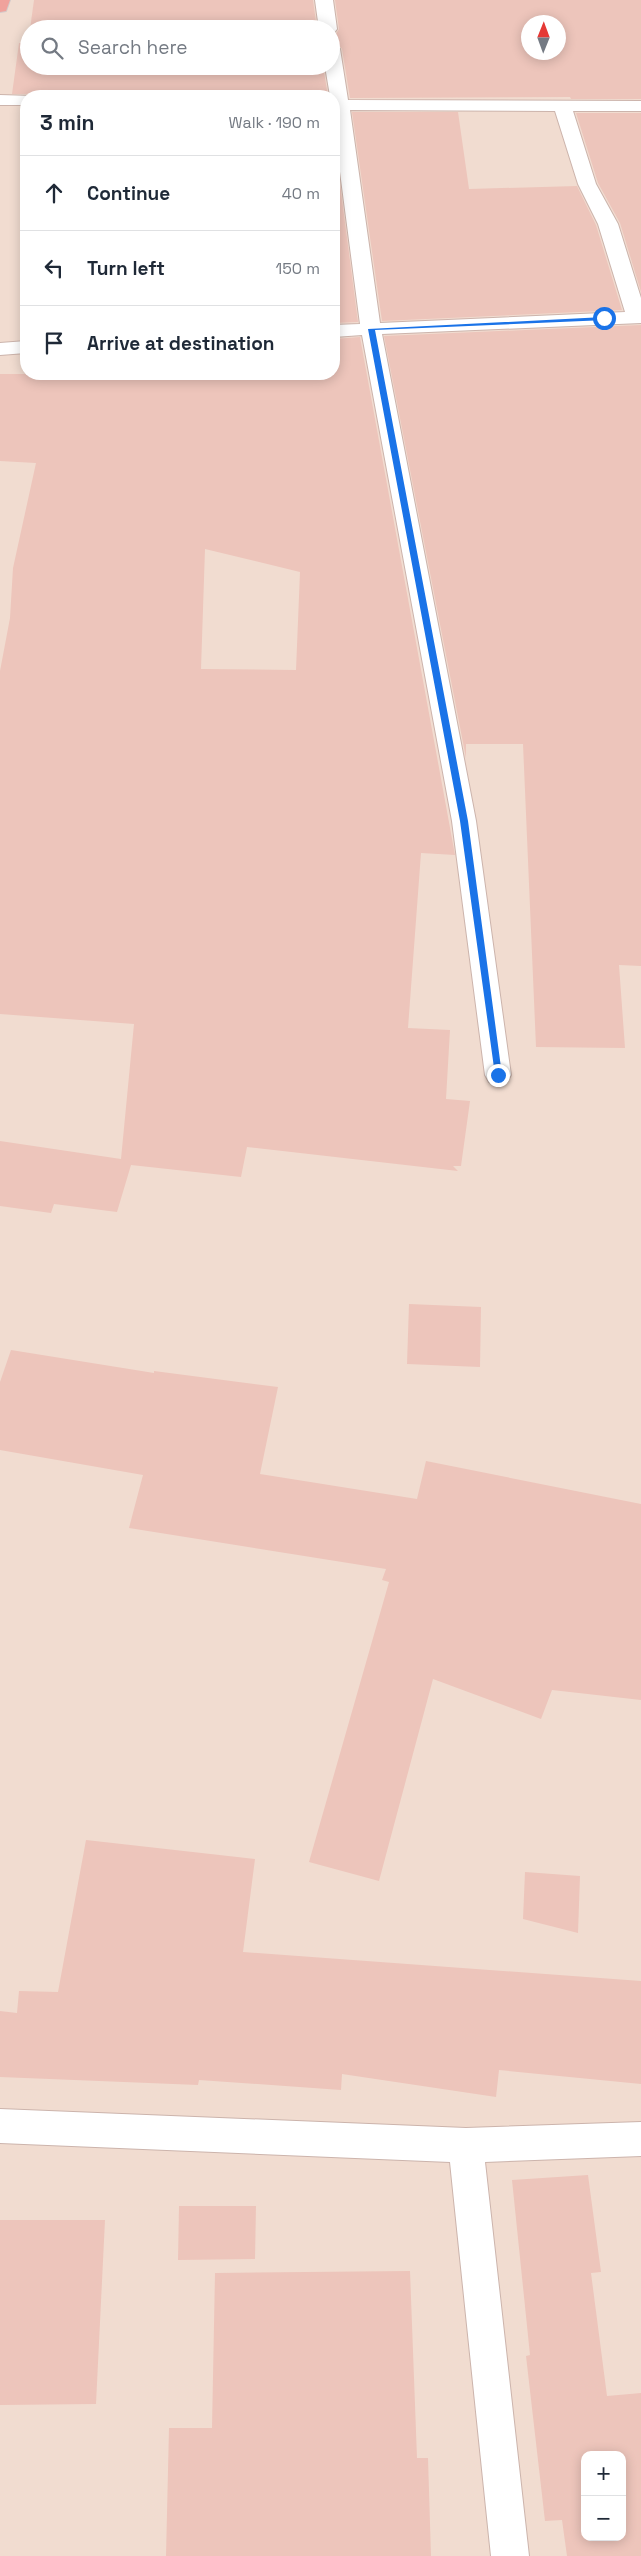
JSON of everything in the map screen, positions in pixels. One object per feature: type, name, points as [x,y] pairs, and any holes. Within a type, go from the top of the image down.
[{"type":"highway","points":[[0,6],[1,0]]},
{"type":"street","points":[[324,0],[327,20]]},
{"type":"street","points":[[334,75],[335,90]]},
{"type":"street","points":[[0,100],[20,100]]},
{"type":"street","points":[[340,105],[641,106]]},
{"type":"street","points":[[340,331],[639,317],[608,224],[587,184],[563,107]]},
{"type":"street","points":[[340,125],[371,329],[464,821],[498,1075]]},
{"type":"street","points":[[0,348],[20,348]]},
{"type":"street","points":[[0,2126],[466,2145],[641,2140]]},
{"type":"street","points":[[466,2145],[510,2556]]},
{"type":"shaded area","points":[[0,0],[641,0],[641,2556],[0,2556]]},
{"type":"building","points":[[34,0],[313,0],[316,20],[31,20]]},
{"type":"building","points":[[335,0],[641,0],[641,99],[571,99],[570,97],[350,98],[340,46],[340,20],[338,20]]},
{"type":"building","points":[[19,43],[20,75],[324,75],[327,90],[20,90],[20,94],[12,94]]},
{"type":"building","points":[[352,112],[458,112],[469,189],[577,186],[596,225],[622,310],[382,321]]},
{"type":"building","points":[[576,113],[641,113],[641,292],[620,223],[598,183]]},
{"type":"building","points":[[340,184],[358,322],[340,323]]},
{"type":"building","points":[[641,325],[641,966],[619,965],[625,1048],[536,1047],[523,744],[466,744],[466,758],[384,336]]},
{"type":"building","points":[[360,337],[455,855],[421,853],[408,1028],[450,1030],[446,1099],[470,1101],[461,1166],[453,1166],[458,1171],[247,1147],[241,1177],[131,1165],[117,1212],[54,1204],[51,1213],[0,1206],[0,1141],[121,1159],[134,1024],[0,1014],[0,671],[10,618],[13,568],[36,463],[0,461],[0,374],[20,374],[20,380],[340,380],[340,339]],"holes":[[[205,549],[300,572],[296,670],[201,669]]]},
{"type":"building","points":[[409,1304],[481,1307],[480,1367],[407,1364]]},
{"type":"building","points":[[11,1350],[154,1373],[154,1371],[278,1387],[260,1474],[417,1499],[426,1461],[641,1504],[641,1700],[552,1690],[541,1719],[433,1679],[379,1881],[309,1862],[389,1582],[382,1580],[386,1569],[129,1528],[143,1475],[0,1450],[0,1382]]},
{"type":"building","points":[[86,1840],[255,1859],[243,1952],[641,1981],[641,2084],[499,2070],[496,2097],[342,2074],[341,2090],[199,2080],[198,2085],[0,2077],[0,2011],[17,2013],[19,1991],[58,1992]]},
{"type":"building","points":[[525,1872],[580,1876],[578,1933],[523,1919]]},
{"type":"building","points":[[588,2175],[601,2272],[591,2273],[607,2396],[641,2393],[641,2556],[567,2556],[562,2520],[545,2521],[526,2356],[530,2355],[512,2180]]},
{"type":"building","points":[[179,2206],[256,2206],[255,2259],[178,2260]]},
{"type":"building","points":[[0,2220],[105,2220],[96,2404],[0,2405]]},
{"type":"building","points":[[410,2271],[417,2458],[428,2458],[431,2556],[166,2556],[169,2428],[212,2428],[215,2273]]},
{"type":"route","points":[[498,1075],[464,821],[371,329],[604,318]]}]
